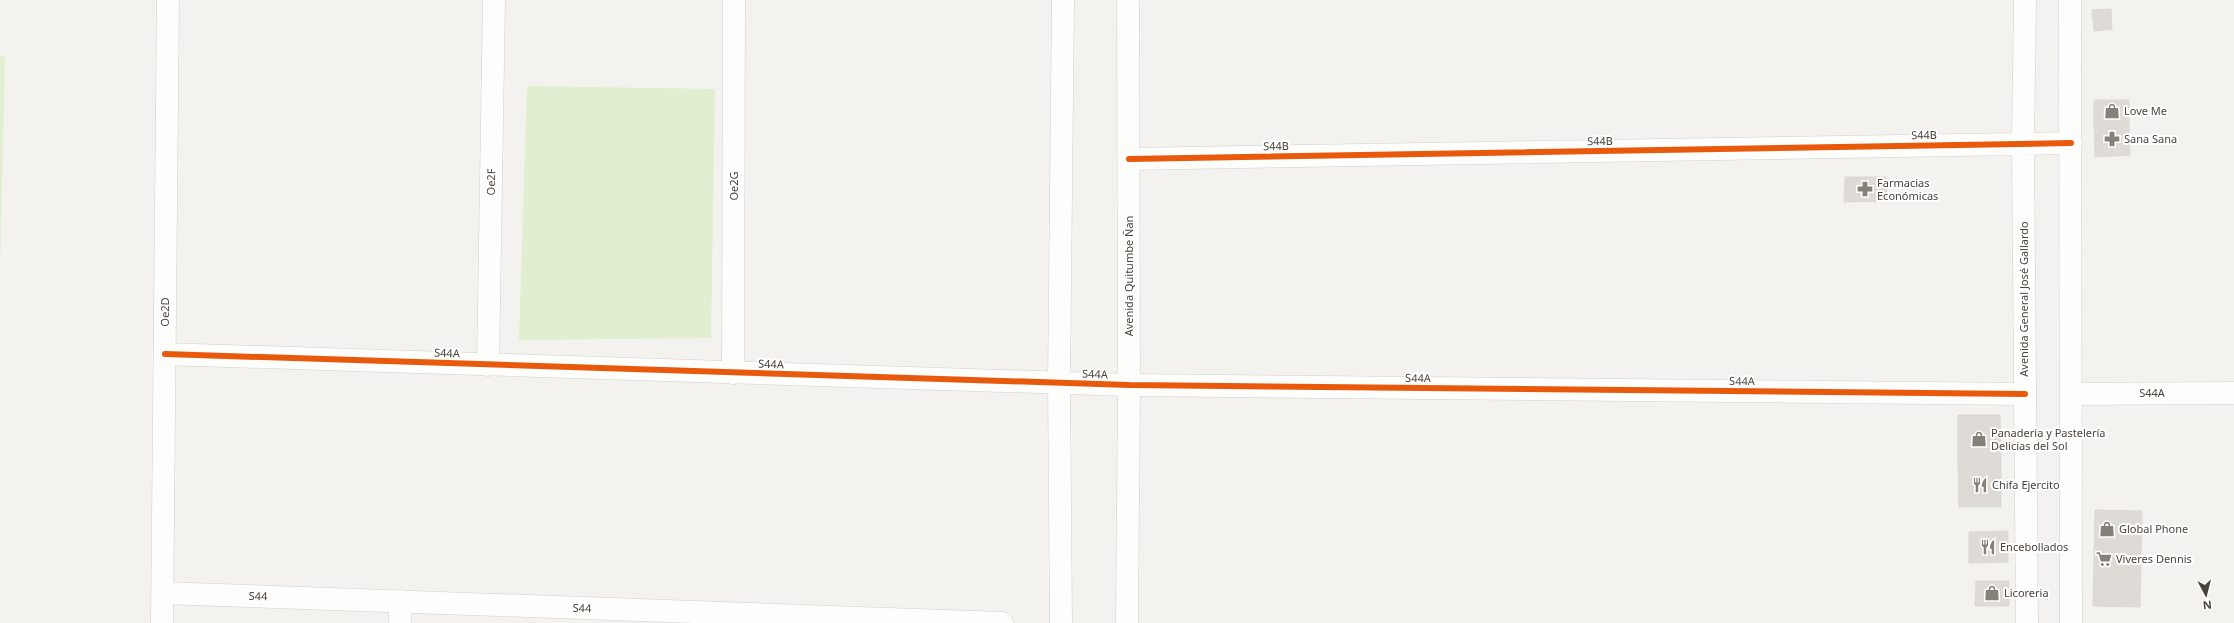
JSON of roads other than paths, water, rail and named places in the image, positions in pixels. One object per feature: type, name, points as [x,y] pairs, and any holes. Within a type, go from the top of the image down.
[{"type":"street","name":"Oe2D","points":[[162,623],[168,0]]},
{"type":"street","name":"Oe2F","points":[[488,365],[494,0]]},
{"type":"street","name":"Oe2G","points":[[733,373],[734,0]]},
{"type":"street","points":[[1061,623],[1059,383],[1063,0]]},
{"type":"street","name":"Avenida Quitumbe Ñan","points":[[1127,623],[1129,385],[1128,0]]},
{"type":"street","name":"Avenida General José Gallardo","points":[[2025,0],[2023,144],[2027,623]]},
{"type":"street","points":[[2070,0],[2071,623]]},
{"type":"street","name":"S44B","points":[[1129,159],[2071,143]]},
{"type":"street","name":"S44A","points":[[164,354],[1129,385],[2025,394]]},
{"type":"street","name":"S44A","points":[[2071,394],[2234,393]]},
{"type":"street","name":"S44","points":[[162,593],[400,601],[631,616],[1002,623]]},
{"type":"street","points":[[400,601],[400,623]]},
{"type":"place","name":"Love Me","points":[[2112,111]]},
{"type":"place","name":"Sana Sana","points":[[2112,139]]},
{"type":"place","name":"Farmacias Económicas","points":[[1865,189]]},
{"type":"place","name":"Panaderia y Pastelería Delicias del Sol","points":[[1979,439]]},
{"type":"place","name":"Chifa Ejercito","points":[[1980,485]]},
{"type":"place","name":"Global Phone","points":[[2107,529]]},
{"type":"place","name":"Encebollados","points":[[1988,547]]},
{"type":"place","name":"Viveres Dennis","points":[[2104,559]]},
{"type":"place","name":"Licoreria","points":[[1992,593]]}]
